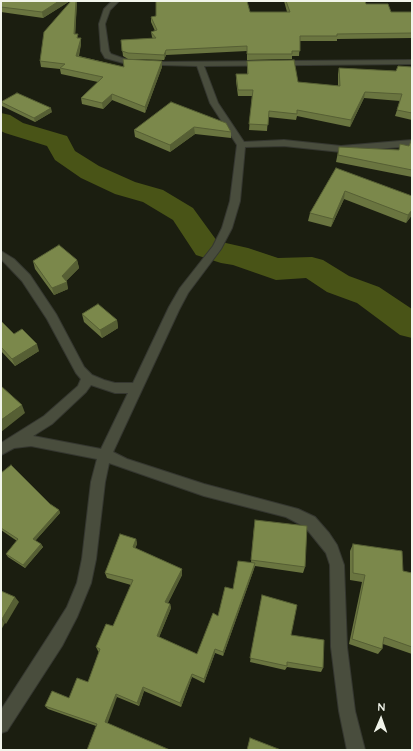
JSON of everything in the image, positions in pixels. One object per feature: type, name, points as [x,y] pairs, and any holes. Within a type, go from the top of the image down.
[{"type":"street","points":[[116,1],[107,9],[102,24],[105,51],[108,56],[115,59],[141,63],[200,64],[412,62]]},
{"type":"street","points":[[1,725],[56,640],[72,612],[84,583],[89,559],[98,482],[105,455],[173,310],[184,291],[217,247],[227,228],[235,200],[241,145],[214,103],[200,64]]},
{"type":"street","points":[[241,145],[284,143],[341,149],[412,143]]},
{"type":"street","points":[[1,254],[26,278],[52,316],[80,370],[88,378],[115,388],[137,388]]},
{"type":"street","points":[[7,446],[48,420],[82,390],[88,378]]},
{"type":"street","points":[[7,446],[31,442],[105,455],[124,464],[204,490],[298,515],[310,522],[332,550],[337,565],[339,647],[347,711],[356,750]]},
{"type":"building","points":[[1,1],[59,1],[42,12],[1,7]]},
{"type":"building","points":[[71,1],[76,1],[74,34],[78,34],[77,38],[81,38],[76,56],[124,67],[123,59],[162,61],[145,107],[112,94],[102,103],[81,98],[103,77],[60,68],[65,64],[40,61],[44,32]]},
{"type":"building","points":[[156,1],[247,1],[250,12],[290,12],[286,1],[365,1],[366,4],[388,4],[391,12],[412,12],[412,33],[300,36],[300,51],[292,51],[292,54],[247,54],[247,46],[166,50],[164,55],[128,53],[122,51],[121,40],[156,38],[151,32],[157,30],[151,17],[156,16]]},
{"type":"building","points":[[294,60],[298,82],[340,86],[339,68],[396,71],[398,66],[412,67],[412,113],[397,110],[402,94],[365,92],[351,120],[297,110],[297,114],[269,111],[268,125],[249,124],[253,90],[238,90],[236,74],[248,74],[247,61]]},
{"type":"building","points":[[17,93],[51,108],[34,118],[1,102]]},
{"type":"building","points":[[171,102],[226,123],[231,132],[194,127],[170,145],[134,130]]},
{"type":"building","points":[[411,141],[412,170],[338,155],[339,147],[399,150],[400,144],[409,146]]},
{"type":"building","points":[[336,168],[412,196],[412,210],[408,215],[345,191],[333,219],[310,213]]},
{"type":"building","points":[[59,245],[77,260],[62,276],[67,282],[52,288],[33,261]]},
{"type":"building","points":[[98,304],[117,320],[100,330],[82,314]]},
{"type":"building","points":[[1,321],[14,334],[22,329],[37,344],[12,359],[1,347]]},
{"type":"building","points":[[1,386],[22,405],[1,420]]},
{"type":"building","points":[[11,465],[50,504],[59,510],[33,539],[41,544],[23,565],[6,554],[18,539],[1,528],[1,473]]},
{"type":"building","points":[[255,520],[307,526],[305,567],[251,560]]},
{"type":"building","points":[[120,534],[136,539],[133,547],[182,569],[165,602],[170,604],[157,636],[197,654],[213,613],[218,616],[225,587],[233,589],[238,561],[255,563],[223,652],[215,649],[204,679],[192,674],[180,703],[143,687],[137,703],[116,694],[105,722],[170,750],[87,750],[97,724],[45,706],[52,691],[69,698],[77,678],[88,682],[100,649],[96,647],[106,624],[113,626],[133,580],[105,573]]},
{"type":"building","points":[[353,544],[402,551],[403,571],[412,573],[412,647],[384,637],[382,649],[352,639],[365,575],[353,573]]},
{"type":"building","points":[[1,591],[15,597],[2,619],[1,618]]},
{"type":"building","points":[[262,595],[297,605],[291,635],[324,640],[323,668],[287,662],[287,666],[250,658]]},
{"type":"building","points":[[250,738],[281,750],[247,750]]},
{"type":"waterway","points":[[1,120],[14,128],[58,141],[64,155],[90,172],[125,188],[153,196],[183,214],[198,234],[206,248],[221,253],[237,255],[276,269],[312,267],[338,284],[368,295],[412,326]]}]
